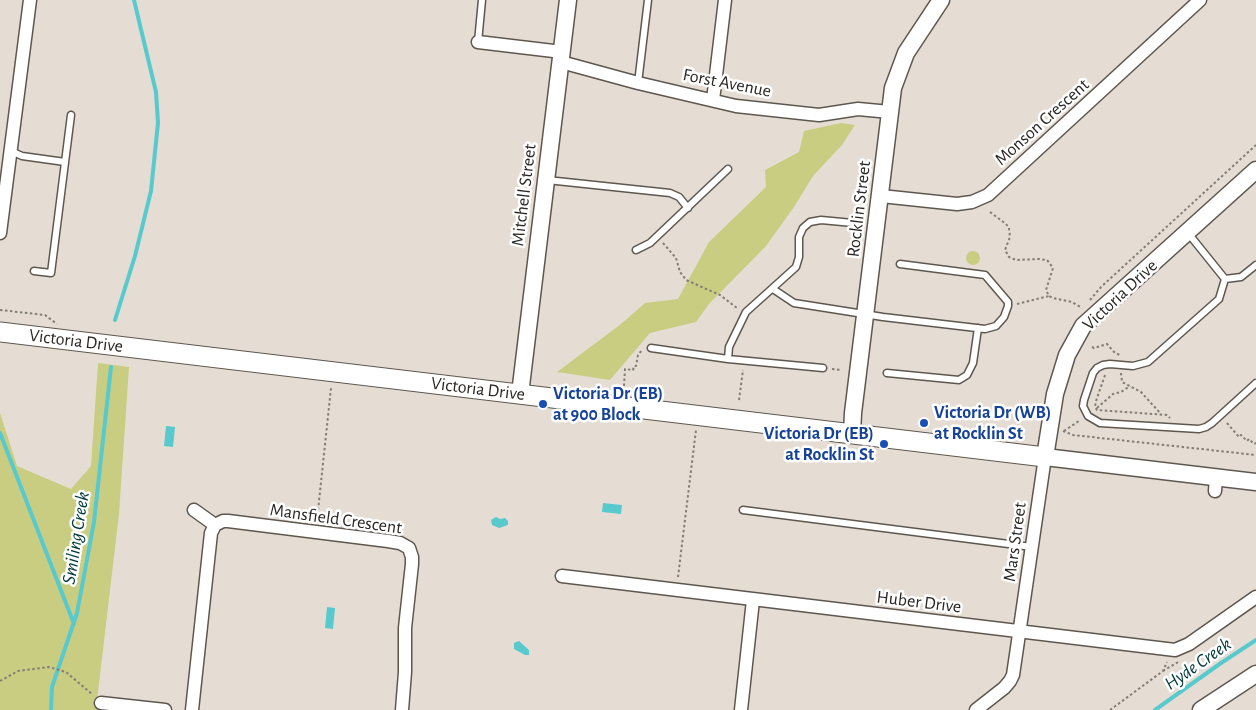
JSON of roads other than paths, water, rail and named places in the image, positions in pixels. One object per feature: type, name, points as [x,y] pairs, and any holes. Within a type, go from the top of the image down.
[{"type":"main road","name":"Victoria Drive","points":[[0,332],[1045,457]]},
{"type":"street","points":[[0,232],[5,150],[30,0]]},
{"type":"street","name":"Mitchell Street","points":[[520,394],[568,0]]},
{"type":"street","points":[[713,100],[725,0]]},
{"type":"street","name":"Rocklin Street","points":[[852,434],[893,88],[906,53],[941,0]]},
{"type":"street","name":"Monson Crescent","points":[[881,196],[957,204],[972,202],[988,195],[1200,0]]},
{"type":"street","name":"Forst Avenue","points":[[478,42],[561,57],[638,83],[736,106],[819,115],[858,109],[890,112]]},
{"type":"street","name":"Victoria Drive","points":[[1256,170],[1083,326],[1067,355],[1055,394],[1045,457],[1215,484],[1256,482]]},
{"type":"street","name":"Mars Street","points":[[976,710],[1010,681],[1014,670],[1045,457]]},
{"type":"street","points":[[192,710],[211,533],[215,525],[194,510]]},
{"type":"street","name":"Mansfield Crescent","points":[[215,525],[228,521],[400,543],[409,548],[412,564],[405,628],[405,672],[402,710]]},
{"type":"street","name":"Huber Drive","points":[[562,576],[1172,650],[1181,649],[1189,644],[1256,596]]},
{"type":"street","points":[[741,710],[753,600]]},
{"type":"street","points":[[1201,710],[1254,679]]},
{"type":"street","points":[[101,703],[165,710]]},
{"type":"lane","points":[[478,42],[482,0]]},
{"type":"lane","points":[[638,83],[648,0]]},
{"type":"lane","points":[[34,271],[51,273],[71,115]]},
{"type":"lane","points":[[5,150],[22,156],[65,162]]},
{"type":"lane","points":[[636,250],[650,243],[728,169]]},
{"type":"lane","points":[[546,180],[670,193],[679,197],[688,208]]},
{"type":"lane","points":[[728,359],[729,347],[746,312],[796,266],[799,257],[799,237],[803,228],[814,220],[853,223]]},
{"type":"lane","points":[[1187,232],[1225,279]]},
{"type":"lane","points":[[772,289],[794,303],[883,317],[978,328],[991,328],[1004,318],[1008,302],[985,275],[900,264]]},
{"type":"lane","points":[[1225,279],[1240,277],[1256,265]]},
{"type":"lane","points":[[1225,279],[1219,299],[1148,362],[1133,366],[1110,364],[1097,368],[1093,373],[1083,406],[1088,416],[1100,423],[1199,429],[1206,427],[1256,383]]},
{"type":"lane","points":[[887,373],[959,380],[967,375],[973,363],[978,328]]},
{"type":"lane","points":[[651,348],[728,359],[823,368]]},
{"type":"lane","points":[[742,510],[1032,547]]},
{"type":"water","points":[[166,426],[175,427],[173,447],[164,446]]},
{"type":"water","points":[[603,503],[622,505],[621,514],[602,512]]},
{"type":"water","points":[[496,517],[500,519],[505,518],[508,521],[508,525],[499,528],[492,525],[491,520]]},
{"type":"water","points":[[327,607],[335,608],[333,629],[325,628]]},
{"type":"water","points":[[519,641],[529,650],[529,655],[514,649],[514,643]]},
{"type":"waterway","name":"Smiling Creek","points":[[115,320],[135,256],[151,191],[158,123],[156,92],[134,0]]},
{"type":"waterway","name":"Smiling Creek","points":[[51,710],[52,687],[77,613],[94,522],[111,367]]},
{"type":"waterway","points":[[0,433],[74,624]]},
{"type":"waterway","name":"Hyde Creek","points":[[1155,710],[1256,640]]},
{"type":"place","name":"Victoria Dr (EB) at 900 Block","points":[[543,404]]},
{"type":"place","name":"Victoria Dr (WB) at Rocklin St","points":[[924,423]]},
{"type":"place","name":"Victoria Dr (EB) at Rocklin St","points":[[884,444]]}]
